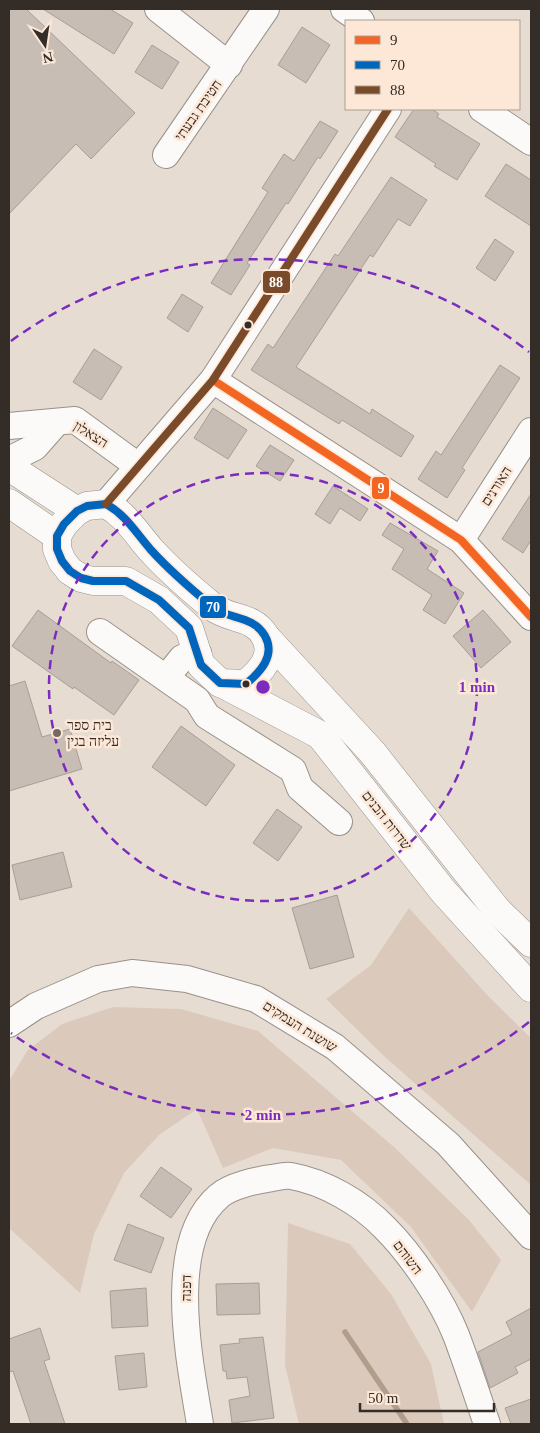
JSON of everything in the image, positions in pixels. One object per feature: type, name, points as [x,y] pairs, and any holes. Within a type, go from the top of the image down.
[{"type":"main road","points":[[9,467],[77,511]]},
{"type":"main road","points":[[9,503],[57,536],[64,524],[77,511],[87,506],[106,504],[126,518],[150,549],[183,582],[221,613],[238,616],[252,622],[372,752],[497,910],[531,943]]},
{"type":"main road","name":"שדרות הבנים","points":[[57,536],[57,549],[62,561],[70,571],[81,578],[93,581],[126,581],[159,600],[189,628],[201,665],[220,683],[320,736],[443,891],[531,988]]},
{"type":"main road","points":[[220,683],[246,684],[261,671],[269,653],[265,636]]},
{"type":"street","name":"חטיבת גבעתי","points":[[158,9],[229,65]]},
{"type":"street","name":"חטיבת גבעתי","points":[[166,155],[266,9]]},
{"type":"street","points":[[344,9],[360,20]]},
{"type":"street","points":[[106,504],[213,380],[387,110]]},
{"type":"street","points":[[483,110],[531,142]]},
{"type":"street","points":[[213,380],[461,540],[531,617]]},
{"type":"street","name":"הצאלון","points":[[9,426],[75,420],[138,466]]},
{"type":"street","points":[[9,460],[35,447],[57,422]]},
{"type":"street","name":"האורנים","points":[[461,540],[531,431]]},
{"type":"street","points":[[100,632],[197,700],[208,716],[293,770],[300,788],[339,822]]},
{"type":"street","points":[[166,678],[182,658],[198,653]]},
{"type":"street","name":"שושנת העמקים","points":[[9,1024],[36,1006],[98,979],[132,973],[187,979],[256,998],[335,1047],[448,1144],[531,1236]]},
{"type":"street","name":"השוהם","points":[[252,1180],[289,1176],[321,1185],[357,1203],[385,1227],[407,1253],[432,1289],[451,1326],[487,1424]]},
{"type":"street","name":"דפנה","points":[[200,1424],[190,1365],[184,1288],[187,1261],[193,1233],[204,1214],[220,1195],[252,1180]]},
{"type":"shaded area","points":[[409,908],[489,997],[531,1038],[531,1185],[386,1058],[326,999],[371,965]]},
{"type":"shaded area","points":[[113,1007],[181,1009],[258,1031],[394,1147],[469,1220],[501,1260],[472,1312],[411,1227],[341,1160],[273,1148],[223,1168],[197,1109],[159,1135],[124,1173],[94,1234],[80,1293],[9,1228],[9,1081],[27,1051],[62,1024]]},
{"type":"shaded area","points":[[288,1223],[350,1244],[391,1294],[431,1364],[444,1424],[299,1424],[285,1365]]},
{"type":"building","points":[[9,9],[26,9],[135,113],[91,159],[76,144],[9,214]]},
{"type":"building","points":[[43,9],[110,9],[133,23],[114,54]]},
{"type":"building","points":[[302,27],[330,45],[306,83],[278,65]]},
{"type":"building","points":[[152,45],[179,62],[162,89],[135,72]]},
{"type":"building","points":[[413,110],[433,110],[439,114],[437,117],[480,144],[457,180],[434,166],[436,164],[395,137]]},
{"type":"building","points":[[320,121],[338,131],[320,159],[318,157],[288,204],[286,203],[247,263],[250,265],[231,295],[211,283],[268,192],[262,188],[284,154],[294,161]]},
{"type":"building","points":[[506,164],[531,180],[531,226],[485,196]]},
{"type":"building","points":[[391,177],[427,200],[410,226],[398,219],[373,257],[370,255],[296,367],[370,414],[372,409],[414,436],[401,457],[342,420],[339,424],[251,370],[268,344],[273,348],[335,254],[338,256]]},
{"type":"building","points":[[495,239],[514,252],[495,281],[476,268]]},
{"type":"building","points":[[182,294],[203,307],[188,332],[167,318]]},
{"type":"building","points":[[94,349],[122,367],[101,400],[73,382]]},
{"type":"building","points":[[500,365],[520,378],[462,468],[465,470],[447,498],[418,479],[436,451],[441,455]]},
{"type":"building","points":[[213,408],[247,430],[228,459],[194,438]]},
{"type":"building","points":[[270,445],[294,460],[280,481],[256,466]]},
{"type":"building","points":[[333,486],[368,509],[360,521],[340,508],[330,524],[315,514]]},
{"type":"building","points":[[531,494],[531,540],[523,553],[502,539]]},
{"type":"building","points":[[390,523],[438,551],[427,569],[464,593],[445,624],[423,610],[432,595],[392,569],[404,549],[382,535]]},
{"type":"building","points":[[38,610],[111,663],[112,661],[139,680],[114,715],[12,646]]},
{"type":"building","points":[[483,610],[511,642],[481,668],[453,636]]},
{"type":"building","points":[[25,681],[42,737],[70,729],[82,769],[9,791],[9,686]]},
{"type":"building","points":[[181,726],[235,765],[206,806],[152,767]]},
{"type":"building","points":[[277,809],[302,827],[278,861],[253,843]]},
{"type":"building","points":[[63,852],[72,887],[20,900],[12,865]]},
{"type":"building","points":[[337,895],[354,957],[310,969],[292,908]]},
{"type":"building","points":[[161,1167],[192,1189],[171,1218],[140,1196]]},
{"type":"building","points":[[128,1224],[164,1238],[151,1273],[114,1260]]},
{"type":"building","points":[[259,1283],[260,1314],[217,1315],[216,1284]]},
{"type":"building","points":[[146,1288],[148,1326],[112,1328],[110,1291]]},
{"type":"building","points":[[531,1308],[531,1359],[515,1367],[518,1373],[490,1388],[478,1352],[512,1334],[506,1322]]},
{"type":"building","points":[[40,1328],[50,1359],[44,1361],[65,1424],[31,1424],[13,1371],[9,1372],[9,1339]]},
{"type":"building","points":[[263,1337],[274,1418],[232,1423],[229,1400],[250,1396],[247,1377],[227,1379],[226,1371],[223,1371],[220,1345],[240,1343],[239,1339]]},
{"type":"building","points":[[144,1353],[147,1387],[119,1390],[115,1356]]},
{"type":"building","points":[[531,1399],[531,1424],[511,1424],[505,1408]]},
{"type":"waterway","points":[[345,1332],[407,1424]]},
{"type":"transit line","name":"88","points":[[106,504],[213,380],[387,110]]},
{"type":"transit line","name":"9","points":[[213,380],[461,540],[531,617]]},
{"type":"transit line","name":"70","points":[[106,504],[125,519],[173,573],[213,607],[254,624],[260,629],[268,643],[268,657],[261,669],[246,684],[220,683],[201,665],[189,628],[159,600],[126,581],[93,581],[81,578],[70,571],[62,561],[57,549],[57,536],[64,524],[77,511],[87,506],[106,504]]},
{"type":"place","name":"בית ספר עליזה בגין","points":[[57,733]]}]
